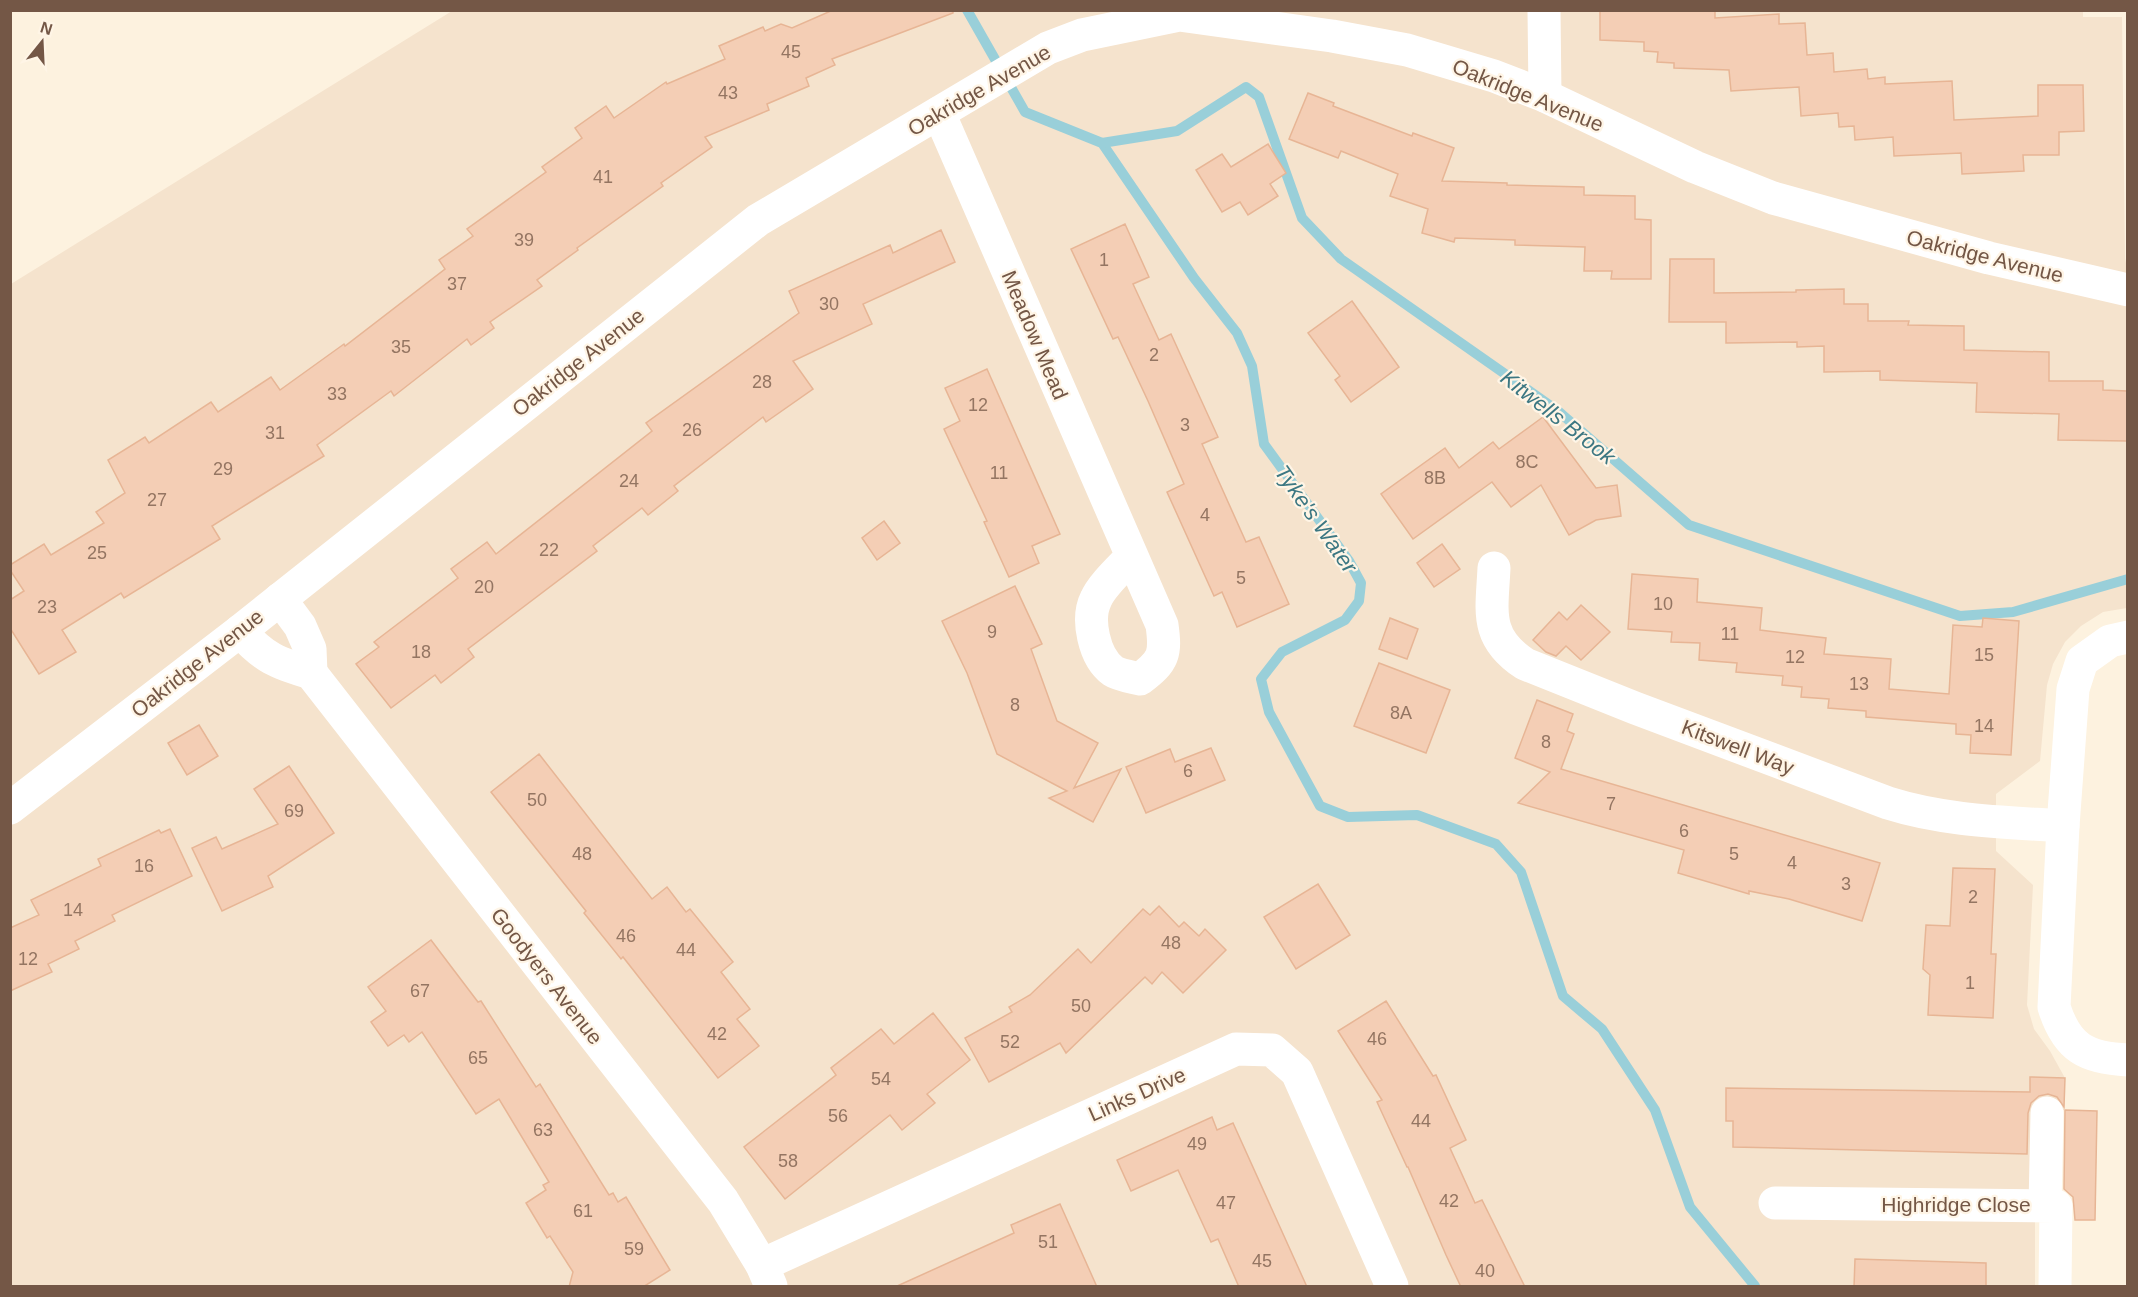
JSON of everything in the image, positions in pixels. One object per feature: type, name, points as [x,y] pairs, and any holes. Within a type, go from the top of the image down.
[{"type":"street","points":[[1544,10],[1545,96]]},
{"type":"street","name":"Oakridge Avenue","points":[[10,808],[240,631],[758,220],[1048,48],[1082,35],[1179,13],[1332,36],[1407,50],[1494,76],[1545,96],[1695,167],[1773,198],[1989,258],[2127,290]]},
{"type":"street","name":"Meadow Mead","points":[[939,113],[1132,556]]},
{"type":"street","name":"Kitswell Way","points":[[1494,568],[1492,611],[1494,632],[1514,657],[1525,664],[1635,708],[1908,809],[1959,819],[2063,826]]},
{"type":"street","points":[[240,631],[253,646],[279,664],[311,673],[310,649],[300,627],[280,599]]},
{"type":"street","points":[[2127,637],[2110,641],[2082,662],[2073,689],[2063,826],[2054,1007],[2059,1024],[2079,1049],[2094,1056],[2127,1060]]},
{"type":"street","name":"Goodyers Avenue","points":[[311,673],[723,1201],[766,1276]]},
{"type":"street","name":"Links Drive","points":[[766,1276],[1236,1049],[1272,1050],[1297,1072],[1392,1287]]},
{"type":"street","points":[[2045,1205],[2047,1113]]},
{"type":"street","name":"Highridge Close","points":[[1775,1203],[2056,1206],[2055,1287]]},
{"type":"shaded area","points":[[2083,10],[2083,17],[2122,17],[2125,258],[2128,274],[2127,608],[2103,612],[2081,626],[2065,642],[2053,664],[2047,685],[2040,761],[1996,794],[1996,851],[2033,885],[2027,1005],[2034,1029],[2065,1078],[2064,1110],[2035,1113],[2035,1286],[11,1286],[11,284],[452,11]]},
{"type":"building","points":[[833,10],[953,10],[953,13],[832,59],[835,65],[806,78],[809,86],[767,104],[769,110],[705,137],[712,147],[661,183],[663,186],[537,280],[542,286],[490,322],[494,328],[471,345],[467,339],[394,396],[391,391],[317,445],[324,456],[212,526],[220,539],[124,598],[121,593],[62,630],[76,652],[39,674],[10,628],[10,600],[24,591],[10,570],[10,565],[44,544],[51,555],[104,523],[96,512],[125,493],[108,460],[145,437],[149,443],[211,402],[218,412],[271,377],[280,390],[344,344],[345,346],[445,269],[439,260],[473,236],[467,229],[546,172],[542,167],[582,138],[575,128],[606,106],[614,118],[666,82],[667,84],[725,59],[719,46],[763,27],[765,31],[781,24],[792,28]]},
{"type":"building","points":[[1600,10],[1715,10],[1715,18],[1779,14],[1779,24],[1805,23],[1807,55],[1833,53],[1834,72],[1867,69],[1868,79],[1885,77],[1885,84],[1952,81],[1954,120],[2038,116],[2038,85],[2083,85],[2084,131],[2059,132],[2059,155],[2023,155],[2024,171],[1962,174],[1961,153],[1894,156],[1893,137],[1855,140],[1854,126],[1839,127],[1838,113],[1801,116],[1799,87],[1731,91],[1729,70],[1674,68],[1674,63],[1657,62],[1658,52],[1644,51],[1644,42],[1600,40]]},
{"type":"building","points":[[1308,93],[1334,103],[1333,106],[1412,136],[1413,133],[1454,148],[1442,181],[1584,187],[1584,195],[1635,196],[1635,219],[1651,220],[1651,279],[1611,279],[1612,271],[1584,271],[1585,247],[1515,245],[1515,240],[1455,238],[1454,242],[1422,233],[1428,209],[1390,196],[1398,174],[1341,151],[1338,158],[1289,139]]},
{"type":"building","points":[[1268,144],[1286,173],[1270,184],[1278,196],[1248,215],[1240,202],[1222,212],[1196,170],[1222,154],[1231,167]]},
{"type":"building","points":[[1125,224],[1149,277],[1133,284],[1159,340],[1171,334],[1218,437],[1202,444],[1246,542],[1259,537],[1289,604],[1237,627],[1222,592],[1214,596],[1167,492],[1184,484],[1118,337],[1113,339],[1071,249]]},
{"type":"building","points":[[941,230],[955,262],[863,304],[872,324],[793,361],[813,389],[766,422],[763,417],[674,486],[678,491],[648,515],[642,508],[593,546],[597,551],[468,649],[474,657],[441,683],[435,675],[391,708],[356,664],[379,647],[374,642],[458,578],[451,569],[487,542],[496,554],[652,431],[646,423],[799,313],[789,291],[890,245],[893,253]]},
{"type":"building","points":[[1670,259],[1714,259],[1714,293],[1844,289],[1844,304],[1868,304],[1868,321],[1909,321],[1908,325],[1964,326],[1964,350],[2049,352],[2049,381],[2103,381],[2103,390],[2127,391],[2127,441],[2058,440],[2059,414],[1976,412],[1977,383],[1880,380],[1880,371],[1824,372],[1824,346],[1797,347],[1797,342],[1726,343],[1726,322],[1669,322]]},
{"type":"building","points":[[1352,301],[1399,367],[1351,402],[1335,380],[1340,376],[1308,333]]},
{"type":"building","points":[[987,369],[1060,534],[1032,546],[1039,563],[1009,577],[984,522],[987,521],[944,429],[960,421],[945,388]]},
{"type":"building","points":[[1543,417],[1596,488],[1617,485],[1621,516],[1596,520],[1569,535],[1541,485],[1511,507],[1492,482],[1413,539],[1381,494],[1445,448],[1459,468],[1493,442],[1499,449]]},
{"type":"building","points":[[884,521],[900,543],[877,560],[862,538]]},
{"type":"building","points":[[1442,544],[1460,569],[1434,587],[1417,563]]},
{"type":"building","points":[[1632,574],[1698,579],[1697,602],[1762,608],[1760,630],[1826,638],[1824,654],[1891,659],[1889,689],[1949,694],[1953,625],[1982,627],[1983,618],[2019,621],[2011,755],[1970,753],[1971,735],[1956,734],[1956,724],[1866,717],[1866,711],[1828,708],[1829,699],[1801,697],[1802,687],[1782,685],[1783,676],[1736,672],[1737,663],[1699,660],[1700,643],[1671,642],[1672,632],[1628,629]]},
{"type":"building","points":[[1015,586],[1042,644],[1031,649],[1057,721],[1098,743],[1074,788],[1121,769],[1093,822],[1049,798],[1067,791],[997,754],[967,673],[942,621]]},
{"type":"building","points":[[1581,605],[1610,632],[1581,660],[1566,646],[1556,656],[1546,652],[1533,640],[1559,612],[1567,620]]},
{"type":"building","points":[[1390,618],[1418,629],[1407,659],[1379,649]]},
{"type":"building","points":[[1379,663],[1450,690],[1426,753],[1354,726]]},
{"type":"building","points":[[1537,700],[1573,714],[1567,731],[1574,734],[1561,769],[1880,863],[1862,921],[1789,899],[1749,891],[1749,894],[1678,873],[1684,850],[1518,803],[1550,772],[1515,758]]},
{"type":"building","points":[[199,725],[218,756],[187,775],[168,743]]},
{"type":"building","points":[[1211,748],[1225,780],[1146,813],[1126,767],[1170,749],[1175,762]]},
{"type":"building","points":[[539,754],[652,899],[667,887],[686,912],[690,909],[733,962],[721,972],[750,1009],[737,1019],[759,1046],[718,1078],[623,957],[621,959],[584,913],[586,911],[491,792]]},
{"type":"building","points":[[289,766],[334,833],[268,876],[273,887],[222,911],[192,848],[216,837],[222,849],[278,824],[254,789]]},
{"type":"building","points":[[170,829],[192,876],[112,915],[115,921],[75,941],[79,949],[48,964],[52,972],[10,991],[10,928],[39,915],[31,900],[101,866],[98,859],[159,830],[161,833]]},
{"type":"building","points":[[1953,868],[1995,869],[1991,954],[1996,954],[1993,1018],[1928,1015],[1930,975],[1923,969],[1926,925],[1950,926]]},
{"type":"building","points":[[1318,884],[1350,935],[1296,969],[1264,917]]},
{"type":"building","points":[[1159,906],[1179,927],[1184,922],[1199,936],[1205,929],[1226,950],[1183,993],[1162,972],[1152,984],[1145,977],[1066,1053],[1060,1043],[989,1082],[965,1038],[1012,1012],[1009,1007],[1030,995],[1078,949],[1091,963],[1143,909],[1150,915]]},
{"type":"building","points":[[431,940],[478,1002],[481,1001],[536,1087],[540,1084],[609,1195],[613,1193],[618,1202],[626,1197],[670,1270],[643,1287],[569,1287],[573,1272],[550,1236],[547,1238],[526,1203],[546,1190],[543,1185],[549,1182],[499,1099],[476,1114],[422,1032],[409,1042],[404,1035],[388,1046],[371,1022],[386,1011],[368,987]]},
{"type":"building","points":[[1386,1001],[1433,1076],[1436,1075],[1466,1140],[1450,1148],[1475,1203],[1482,1200],[1525,1287],[1461,1287],[1377,1102],[1382,1100],[1338,1031]]},
{"type":"building","points":[[933,1013],[970,1060],[927,1094],[935,1103],[902,1130],[890,1115],[785,1199],[744,1147],[836,1075],[831,1068],[881,1029],[894,1044]]},
{"type":"building","points":[[2030,1077],[2065,1078],[2064,1107],[2057,1097],[2048,1094],[2039,1096],[2031,1103],[2028,1113],[2027,1154],[1733,1147],[1733,1121],[1726,1121],[1726,1088],[2030,1092]]},
{"type":"building","points":[[2065,1110],[2097,1111],[2095,1220],[2075,1220],[2073,1197],[2064,1189]]},
{"type":"building","points":[[1212,1117],[1217,1130],[1233,1123],[1307,1287],[1239,1287],[1218,1239],[1211,1242],[1178,1170],[1131,1191],[1117,1160]]},
{"type":"building","points":[[1060,1204],[1097,1287],[895,1287],[1014,1233],[1011,1225]]},
{"type":"building","points":[[1855,1259],[1986,1263],[1986,1287],[1854,1287]]},
{"type":"waterway","name":"Tyke's Water","points":[[967,10],[1025,112],[1102,143],[1194,278],[1237,333],[1252,366],[1264,444],[1349,561],[1361,583],[1359,601],[1345,620],[1282,652],[1261,679],[1269,712],[1320,806],[1348,817],[1417,815],[1496,844],[1521,872],[1563,996],[1602,1029],[1655,1110],[1690,1207],[1755,1286]]},
{"type":"waterway","name":"Kitwells Brook","points":[[1102,143],[1177,131],[1246,87],[1259,97],[1302,218],[1341,259],[1558,411],[1689,525],[1960,616],[2013,612],[2128,579]]}]
